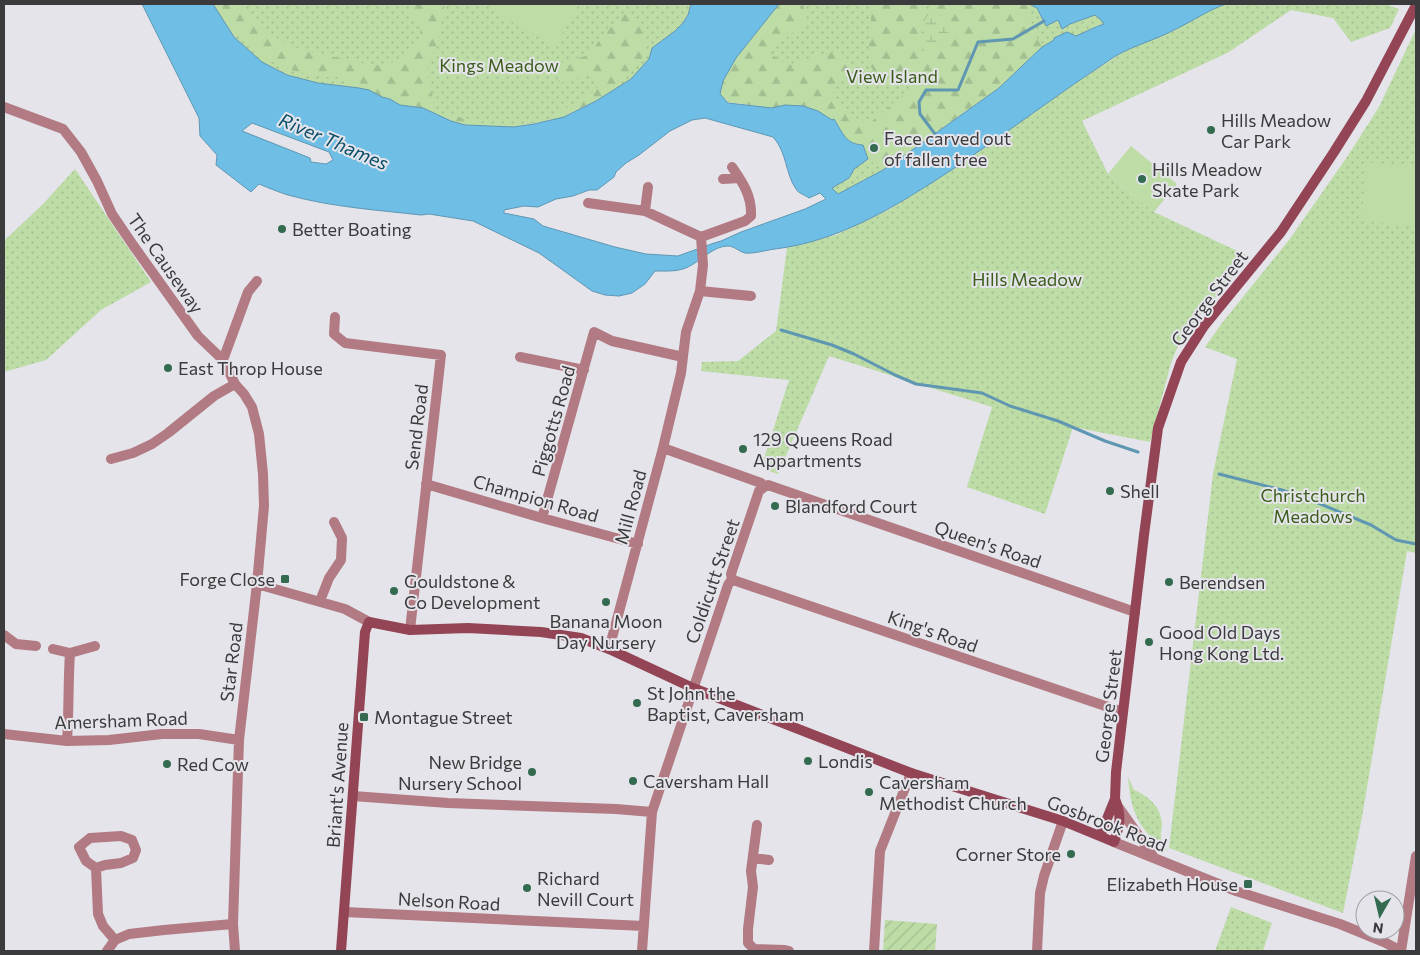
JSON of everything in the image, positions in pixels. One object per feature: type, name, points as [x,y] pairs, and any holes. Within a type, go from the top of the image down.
[{"type":"main road","name":"George Street","points":[[1114,842],[1120,821],[1117,803],[1116,772],[1158,428],[1181,362],[1204,326],[1281,232],[1329,160],[1366,101],[1414,9]]},
{"type":"main road","name":"Gosbrook Road","points":[[369,622],[410,630],[468,628],[541,632],[581,638],[610,649],[693,688],[911,773],[1063,821],[1114,842]]},
{"type":"main road","name":"Briant's Avenue","points":[[341,951],[365,632],[369,622]]},
{"type":"main road","name":"George Street","points":[[1100,836],[1117,803]]},
{"type":"street","name":"The Causeway","points":[[4,107],[63,129],[81,152],[112,214],[198,336],[224,360],[235,384]]},
{"type":"street","points":[[588,203],[645,210],[701,241],[745,221],[751,216],[747,189],[732,167]]},
{"type":"street","points":[[723,179],[739,178]]},
{"type":"street","points":[[645,210],[648,187]]},
{"type":"street","name":"Mill Road","points":[[610,649],[681,373],[686,332],[700,291],[701,241]]},
{"type":"street","points":[[224,360],[248,292],[257,281]]},
{"type":"street","points":[[700,291],[751,296]]},
{"type":"street","name":"Send Road","points":[[335,317],[334,334],[345,343],[440,355],[436,406],[410,630]]},
{"type":"street","name":"Piggotts Road","points":[[542,518],[594,332],[612,341],[683,357]]},
{"type":"street","points":[[520,357],[584,370]]},
{"type":"street","points":[[111,459],[133,453],[152,444],[214,396],[235,384]]},
{"type":"street","name":"Star Road","points":[[234,951],[233,924],[238,740],[264,506],[259,434],[252,407],[235,384]]},
{"type":"street","name":"Queen's Road","points":[[663,448],[761,483],[764,487],[768,486],[1135,612]]},
{"type":"street","name":"Champion Road","points":[[426,484],[638,544]]},
{"type":"street","name":"Coldicutt Street","points":[[642,951],[652,812],[725,593],[732,579],[759,491],[764,487]]},
{"type":"street","points":[[320,601],[329,578],[341,560],[342,538],[334,522]]},
{"type":"street","name":"King's Road","points":[[732,579],[1123,712]]},
{"type":"street","name":"Gosbrook Road","points":[[256,584],[344,609],[369,622]]},
{"type":"street","points":[[4,635],[16,644],[36,646]]},
{"type":"street","points":[[53,649],[70,653],[95,646]]},
{"type":"street","points":[[67,741],[70,653]]},
{"type":"street","name":"Amersham Road","points":[[4,734],[67,741],[109,740],[162,734],[199,734],[238,740]]},
{"type":"street","points":[[874,951],[880,850],[911,773]]},
{"type":"street","points":[[353,796],[448,803],[652,812]]},
{"type":"street","points":[[1117,803],[1154,858]]},
{"type":"street","points":[[1037,951],[1040,893],[1063,821]]},
{"type":"street","points":[[757,825],[751,872],[753,887],[748,943],[754,949],[789,951]]},
{"type":"street","points":[[121,836],[132,840],[136,850],[133,858],[121,863],[96,868],[86,861],[79,848],[90,838],[121,836]]},
{"type":"street","name":"Gosbrook Road","points":[[1114,842],[1236,891],[1340,924],[1401,951]]},
{"type":"street","points":[[1401,951],[1416,856]]},
{"type":"street","points":[[753,858],[769,860]]},
{"type":"street","points":[[96,868],[98,914],[103,926],[115,940]]},
{"type":"street","name":"Nelson Road","points":[[344,912],[644,926]]},
{"type":"street","points":[[107,951],[115,940],[129,934],[233,924]]},
{"type":"green space","points":[[199,4],[242,4],[242,7],[256,23],[287,45],[367,64],[382,65],[398,61],[417,45],[421,29],[411,19],[409,4],[444,4],[438,41],[427,71],[437,111],[425,119],[355,90],[348,80],[294,71],[274,63],[259,52],[242,35],[228,36]]},
{"type":"green space","name":"Kings Meadow","points":[[213,4],[691,4],[688,16],[683,23],[652,48],[649,59],[631,79],[596,101],[556,119],[514,127],[451,121],[430,111],[360,88],[318,83],[287,75],[262,62],[234,37]]},
{"type":"green space","points":[[491,4],[579,4],[555,46],[489,9]]},
{"type":"green space","name":"View Island","points":[[779,4],[1029,4],[1037,8],[1046,26],[1058,20],[1063,28],[1095,15],[1104,24],[1096,26],[1085,33],[1054,40],[1042,47],[883,170],[838,194],[832,188],[849,178],[854,169],[723,81]]},
{"type":"green space","name":"View Island","points":[[779,4],[803,4],[807,19],[801,27],[767,51],[787,65],[833,52],[847,59],[851,71],[830,87],[843,109],[856,122],[871,122],[900,97],[906,95],[913,86],[903,74],[875,73],[869,64],[869,41],[874,4],[921,4],[927,11],[938,4],[1029,4],[1037,8],[1028,14],[1042,47],[999,88],[883,170],[868,159],[863,145],[848,140],[834,119],[832,120],[818,111],[785,105],[772,108],[728,102],[720,94],[723,81],[736,58]]},
{"type":"green space","name":"Hills Meadow","points":[[1226,4],[1385,4],[1399,9],[1390,28],[1351,42],[1333,18],[1291,10],[1229,52],[1082,121],[1108,174],[1154,212],[1250,257],[1182,336],[1171,363],[1150,442],[1073,427],[1045,514],[967,487],[992,407],[829,356],[778,474],[761,468],[789,380],[701,371],[702,362],[738,361],[776,331],[787,248],[836,235],[886,211],[977,153],[1117,56],[1141,43],[1175,30],[1212,9]]},
{"type":"green space","points":[[624,14],[640,21],[645,44],[643,57],[632,71],[610,92],[553,124],[552,117],[594,91],[600,85],[590,74],[561,83],[549,72],[561,63],[589,55],[608,28]]},
{"type":"green space","points":[[934,14],[943,16],[949,21],[949,30],[946,43],[928,56],[922,54],[921,35],[927,16]]},
{"type":"green space","name":"Christchurch Meadows","points":[[1416,29],[1416,553],[1407,551],[1362,817],[1343,913],[1169,848],[1213,474],[1237,359],[1205,347],[1289,240],[1347,157],[1379,107]]},
{"type":"green space","points":[[444,113],[484,123],[521,124],[521,130],[464,128],[440,115]]},
{"type":"green space","name":"Hills Meadow Skate Park","points":[[1131,146],[1177,184],[1154,212],[1108,174]]},
{"type":"green space","points":[[1367,162],[1416,167],[1416,226],[1361,221]]},
{"type":"green space","points":[[75,169],[151,282],[101,310],[46,360],[4,372],[4,241],[43,204]]},
{"type":"green space","points":[[1128,777],[1134,790],[1150,799],[1157,808],[1162,825],[1161,839],[1168,851],[1150,836],[1138,819],[1131,800]]},
{"type":"green space","points":[[1231,907],[1272,923],[1263,951],[1215,951]]},
{"type":"green space","points":[[885,920],[937,924],[935,951],[883,951]]},
{"type":"water","name":"River Thames","points":[[142,4],[213,4],[234,37],[262,62],[287,75],[318,83],[369,90],[400,105],[423,108],[451,121],[465,125],[514,127],[564,117],[596,101],[631,79],[649,59],[652,48],[683,23],[688,15],[691,4],[779,4],[736,58],[723,81],[720,94],[728,103],[772,108],[785,105],[803,106],[818,111],[832,120],[834,119],[848,140],[863,145],[868,159],[854,169],[849,178],[832,188],[838,194],[883,170],[999,88],[1054,38],[1067,32],[1076,36],[1104,24],[1095,15],[1062,29],[1058,20],[1046,26],[1037,8],[1029,4],[1226,4],[1114,57],[953,169],[911,196],[868,220],[846,230],[799,245],[748,253],[730,246],[717,248],[684,269],[655,271],[645,284],[632,293],[619,296],[605,295],[592,291],[539,253],[473,221],[429,214],[421,215],[354,208],[288,195],[259,184],[251,192],[216,165],[217,155],[200,136],[199,118]],"holes":[[[705,118],[773,137],[781,149],[792,183],[797,190],[809,198],[820,193],[826,199],[805,209],[678,256],[646,254],[615,247],[543,226],[534,219],[504,213],[504,210],[524,206],[538,207],[556,199],[573,196],[589,190],[597,190],[614,177],[616,172],[626,163],[670,131],[692,120]],[[252,123],[329,152],[333,160],[326,164],[311,162],[310,158],[242,131]]]},
{"type":"waterway","points":[[935,134],[920,114],[919,102],[926,90],[958,90],[978,42],[1013,39],[1044,21]]},
{"type":"waterway","points":[[781,330],[832,345],[916,384],[982,393],[1010,406],[1058,421],[1105,441],[1138,452]]},
{"type":"waterway","points":[[1219,474],[1282,490],[1371,525],[1396,540],[1416,544]]},
{"type":"place","name":"Hills Meadow Car Park","points":[[1211,130]]},
{"type":"place","name":"Face carved out of fallen tree","points":[[874,148]]},
{"type":"place","name":"Hills Meadow Skate Park","points":[[1142,179]]},
{"type":"place","name":"Better Boating","points":[[282,229]]},
{"type":"place","name":"East Throp House","points":[[168,368]]},
{"type":"place","name":"129 Queens Road Appartments","points":[[743,449]]},
{"type":"place","name":"Shell","points":[[1110,491]]},
{"type":"place","name":"Blandford Court","points":[[775,506]]},
{"type":"place","name":"Forge Close","points":[[285,579]]},
{"type":"place","name":"Berendsen","points":[[1169,582]]},
{"type":"place","name":"Gouldstone & Co Development","points":[[394,591]]},
{"type":"place","name":"Banana Moon Day Nursery","points":[[606,602]]},
{"type":"place","name":"Good Old Days Hong Kong Ltd.","points":[[1149,642]]},
{"type":"place","name":"St John the Baptist, Caversham","points":[[637,703]]},
{"type":"place","name":"Montague Street","points":[[364,717]]},
{"type":"place","name":"Londis","points":[[808,761]]},
{"type":"place","name":"Red Cow","points":[[167,764]]},
{"type":"place","name":"New Bridge Nursery School","points":[[532,772]]},
{"type":"place","name":"Caversham Hall","points":[[633,781]]},
{"type":"place","name":"Caversham Methodist Church","points":[[869,792]]},
{"type":"place","name":"Corner Store","points":[[1071,854]]},
{"type":"place","name":"Elizabeth House","points":[[1248,884]]},
{"type":"place","name":"Richard Nevill Court","points":[[527,888]]}]
